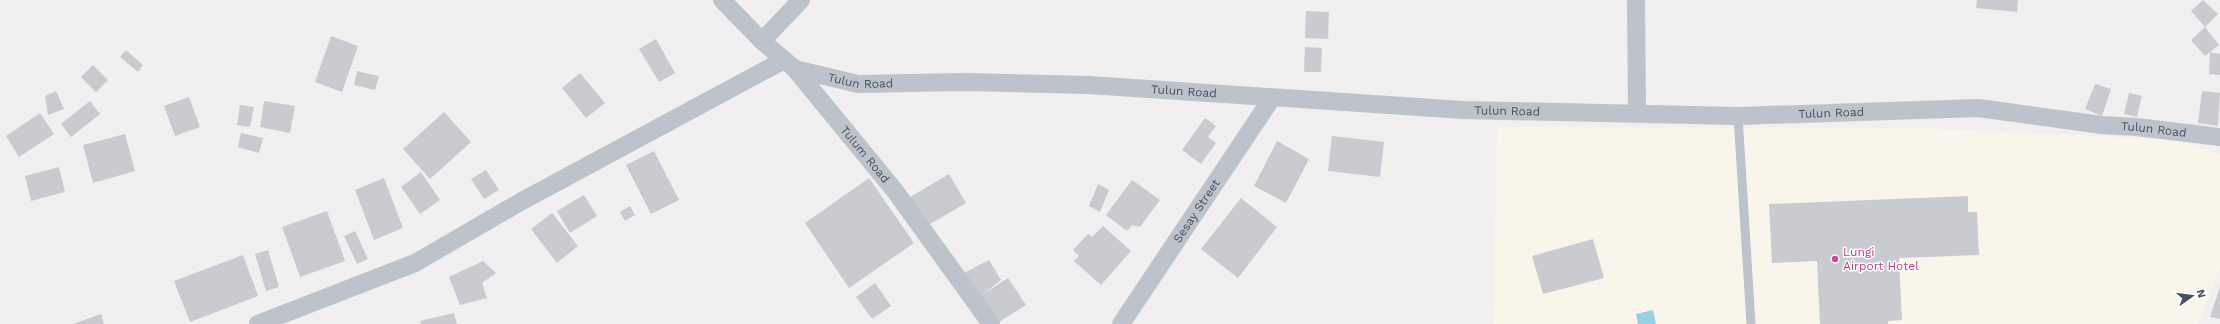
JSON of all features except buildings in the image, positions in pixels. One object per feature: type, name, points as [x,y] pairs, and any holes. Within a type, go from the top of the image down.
[{"type":"street","name":"Tulum Road","points":[[722,0],[762,41],[789,65],[895,190],[991,324]]},
{"type":"street","points":[[762,41],[801,0]]},
{"type":"street","points":[[1636,0],[1638,113]]},
{"type":"street","points":[[262,323],[415,263],[522,201],[789,65]]},
{"type":"street","name":"Tulun Road","points":[[789,65],[858,84],[963,82],[1089,85],[1463,110],[1738,116],[1978,108],[2102,125],[2137,127],[2220,137]]},
{"type":"street","name":"Sesay Street","points":[[1121,324],[1272,98]]},
{"type":"lane","points":[[1738,116],[1751,324]]},
{"type":"shaded area","points":[[1497,127],[1915,128],[2184,140],[2220,155],[2220,268],[2198,324],[1493,324]]},
{"type":"water","points":[[1653,310],[1656,324],[1638,324],[1636,314]]},
{"type":"place","name":"Lungi Airport Hotel","points":[[1835,259]]}]
